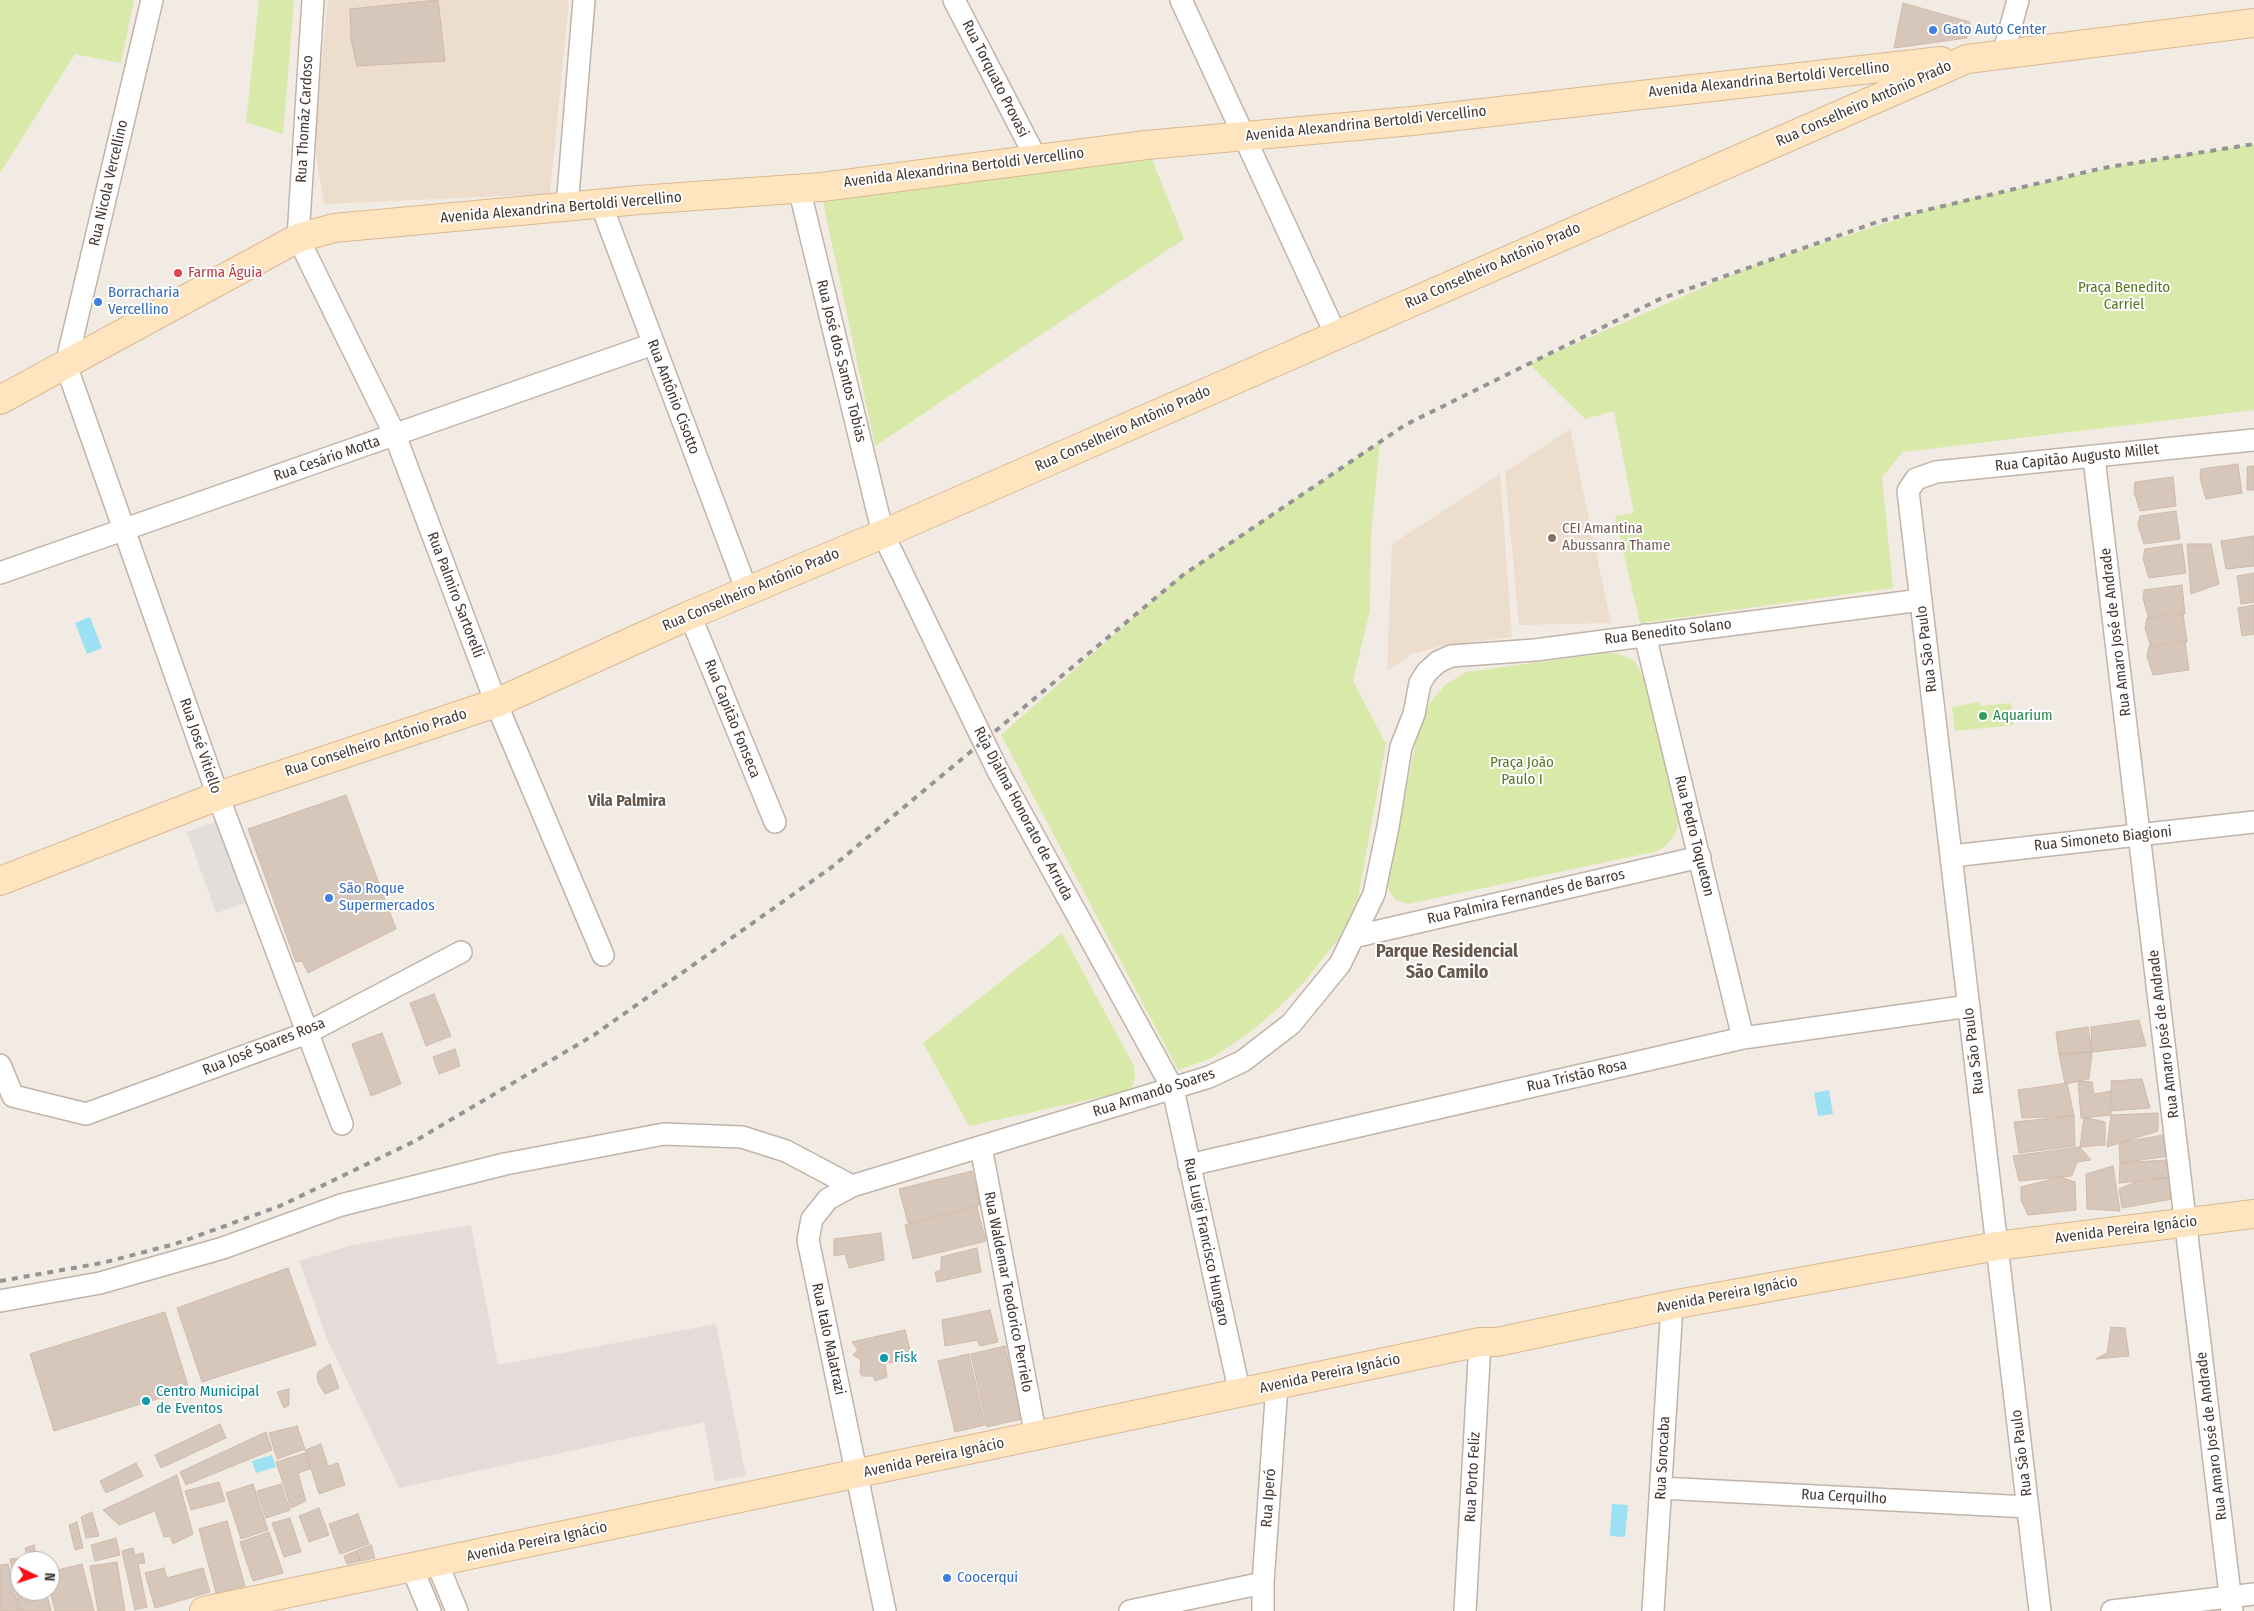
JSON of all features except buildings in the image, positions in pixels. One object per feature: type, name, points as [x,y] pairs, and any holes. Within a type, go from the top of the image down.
[{"type":"main road","name":"Rua Conselheiro Antônio Prado","points":[[0,881],[218,796],[496,703],[747,590],[883,534],[1967,59],[2254,23]]},
{"type":"main road","name":"Avenida Alexandrina Bertoldi Vercellino","points":[[0,400],[298,238],[334,228],[800,188],[1036,158],[1242,136],[1422,120],[1834,72],[1967,59]]},
{"type":"main road","points":[[1834,72],[1849,89],[1851,110]]},
{"type":"main road","name":"Avenida Pereira Ignácio","points":[[204,1611],[1480,1342],[1497,1342],[1672,1305],[1997,1246],[2254,1214]]},
{"type":"street","name":"Rua Nicola Vercellino","points":[[66,365],[152,0]]},
{"type":"street","name":"Rua Thomáz Cardoso","points":[[298,238],[313,0]]},
{"type":"street","points":[[567,207],[584,0]]},
{"type":"street","name":"Rua Torquato Provasi","points":[[954,0],[1036,158]]},
{"type":"street","points":[[1181,0],[1242,136],[1336,334]]},
{"type":"street","points":[[2003,55],[2018,0]]},
{"type":"street","name":"Rua José dos Santos Tobias","points":[[800,188],[883,534]]},
{"type":"street","name":"Rua Antônio Cisotto","points":[[601,204],[747,590]]},
{"type":"street","name":"Rua Palmiro Sartorelli","points":[[298,238],[395,435],[496,703],[603,956]]},
{"type":"street","name":"Rua Cesário Motta","points":[[0,573],[653,344]]},
{"type":"street","name":"Rua José Vitiello","points":[[66,365],[218,796],[342,1124]]},
{"type":"street","name":"Rua Capitão Augusto Millet","points":[[1908,491],[1916,478],[1928,474],[2254,440]]},
{"type":"street","name":"Rua Amaro José de Andrade","points":[[2094,458],[2231,1604]]},
{"type":"street","name":"Rua São Paulo","points":[[1908,491],[2040,1611]]},
{"type":"street","name":"Rua Djalma Honorato de Arruda","points":[[883,534],[998,771],[1173,1089]]},
{"type":"street","name":"Rua Benedito Solano","points":[[1423,678],[1431,667],[1451,656],[1518,652],[1921,600]]},
{"type":"street","name":"Rua Capitão Fonseca","points":[[690,616],[775,822]]},
{"type":"street","name":"Rua Pedro Toqueton","points":[[1645,635],[1743,1038]]},
{"type":"street","name":"Rua Armando Soares","points":[[821,1205],[834,1194],[852,1186],[1209,1077],[1243,1061],[1291,1024],[1340,964],[1374,894],[1388,827],[1401,747],[1414,714],[1418,690],[1423,678]]},
{"type":"street","name":"Rua Simoneto Biagioni","points":[[1952,856],[2254,822]]},
{"type":"street","name":"Rua Palmira Fernandes de Barros","points":[[1353,937],[1700,857]]},
{"type":"street","name":"Rua José Soares Rosa","points":[[0,1065],[13,1096],[86,1114],[307,1033],[462,952]]},
{"type":"street","name":"Rua Tristão Rosa","points":[[1190,1165],[1743,1038],[1969,1006]]},
{"type":"street","name":"Rua Luigi Francisco Hungaro","points":[[1173,1089],[1240,1394]]},
{"type":"street","points":[[0,1300],[100,1283],[223,1248],[341,1205],[505,1164],[664,1134],[742,1136],[786,1150],[852,1186]]},
{"type":"street","name":"Rua Waldemar Teodorico Perrielo","points":[[981,1147],[1036,1436]]},
{"type":"street","name":"Rua Italo Malatrazi","points":[[821,1205],[810,1224],[808,1240],[885,1611]]},
{"type":"street","name":"Rua Sorocaba","points":[[1654,1611],[1672,1305]]},
{"type":"street","name":"Rua Porto Feliz","points":[[1465,1611],[1480,1342]]},
{"type":"street","name":"Rua Iperó","points":[[1263,1611],[1263,1583],[1277,1385]]},
{"type":"street","name":"Rua Cerquilho","points":[[1661,1488],[2028,1507]]},
{"type":"street","points":[[424,1566],[430,1611]]},
{"type":"street","points":[[424,1566],[457,1611]]},
{"type":"street","points":[[1130,1611],[1263,1583]]},
{"type":"street","points":[[2112,1611],[2231,1604],[2254,1594]]},
{"type":"shaded area","points":[[328,0],[569,0],[550,194],[324,204],[314,143]]},
{"type":"shaded area","name":"CEI Amantina Abussanra Thame","points":[[1570,429],[1611,623],[1519,625],[1505,472]]},
{"type":"shaded area","points":[[1500,474],[1512,637],[1441,646],[1412,654],[1387,671],[1392,544]]},
{"type":"shaded area","points":[[218,821],[246,903],[216,913],[187,832]]},
{"type":"shaded area","points":[[471,1225],[498,1365],[716,1324],[746,1476],[715,1482],[704,1422],[399,1488],[328,1341],[299,1261],[353,1245]]},
{"type":"green space","points":[[0,0],[134,0],[121,63],[75,54],[0,173]]},
{"type":"green space","points":[[259,0],[294,0],[283,134],[246,122]]},
{"type":"green space","name":"Praça Benedito Carriel","points":[[2254,144],[2254,410],[1903,452],[1882,477],[1893,588],[1640,623],[1615,516],[1634,513],[1614,411],[1585,419],[1529,364],[1752,266],[1939,206],[2131,163]]},
{"type":"green space","points":[[1151,157],[1184,239],[875,446],[823,202]]},
{"type":"green space","points":[[1380,442],[1371,535],[1370,610],[1353,681],[1386,744],[1358,898],[1344,932],[1304,982],[1278,1008],[1253,1030],[1212,1058],[1178,1070],[1001,735],[1179,577]]},
{"type":"green space","name":"Praça João Paulo I","points":[[1617,653],[1635,661],[1644,679],[1679,823],[1675,834],[1667,844],[1658,851],[1408,904],[1396,900],[1389,891],[1388,879],[1419,727],[1429,704],[1445,685],[1466,672]]},
{"type":"green space","name":"Aquarium","points":[[1979,702],[1981,706],[2011,703],[2014,725],[1955,731],[1952,707]]},
{"type":"green space","points":[[1062,933],[1134,1066],[1135,1078],[1132,1087],[1124,1092],[969,1126],[923,1043]]},
{"type":"water","points":[[90,617],[102,648],[87,654],[75,623]]},
{"type":"water","points":[[1829,1090],[1833,1114],[1818,1116],[1814,1093]]},
{"type":"water","points":[[272,1455],[276,1467],[256,1473],[252,1461]]},
{"type":"water","points":[[1612,1504],[1628,1505],[1625,1537],[1610,1536]]},
{"type":"railway","points":[[0,1281],[102,1263],[175,1244],[280,1206],[415,1141],[594,1035],[832,867],[1183,575],[1405,425],[1660,299],[1880,221],[2103,168],[2254,144]]},
{"type":"place","name":"Gato Auto Center","points":[[1933,30]]},
{"type":"place","name":"Farma Águia","points":[[178,273]]},
{"type":"place","name":"Borracharia Vercellino","points":[[98,302]]},
{"type":"place","name":"CEI Amantina Abussanra Thame","points":[[1552,538]]},
{"type":"place","name":"Aquarium","points":[[1983,716]]},
{"type":"place","name":"São Roque Supermercados","points":[[329,898]]},
{"type":"place","name":"Fisk","points":[[884,1358]]},
{"type":"place","name":"Centro Municipal de Eventos","points":[[146,1401]]},
{"type":"place","name":"Coocerqui","points":[[947,1578]]},
{"type":"district","name":"Vila Palmira","points":[[627,802]]},
{"type":"district","name":"Parque Residencial São Camilo","points":[[1447,962]]}]
